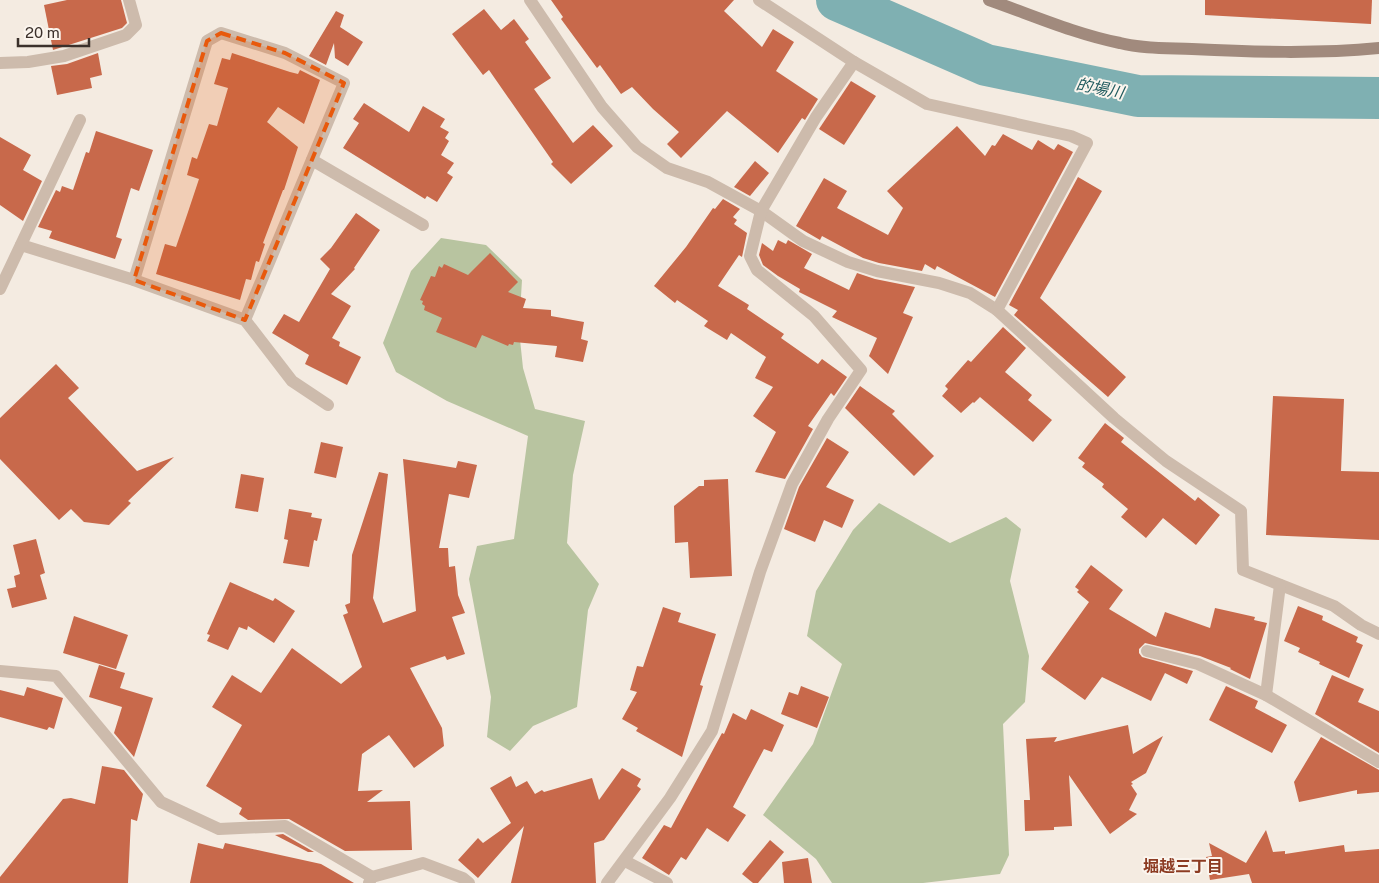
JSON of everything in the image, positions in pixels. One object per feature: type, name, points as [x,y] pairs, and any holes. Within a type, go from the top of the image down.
[{"type":"street","points":[[0,63],[28,62],[64,56],[126,35],[136,25],[129,0]]},
{"type":"street","points":[[530,0],[602,107],[637,148],[667,168],[708,182],[761,211],[803,241],[848,262],[877,271],[939,283],[970,293],[997,310],[1114,418],[1166,461],[1240,511],[1243,570],[1334,606],[1361,625],[1379,634]]},
{"type":"street","points":[[759,0],[854,62],[927,104],[1071,136],[1087,144],[997,310]]},
{"type":"street","points":[[989,0],[1062,26],[1134,46],[1219,50],[1342,52],[1379,48]]},
{"type":"street","points":[[134,280],[208,42],[220,33],[285,53],[344,83],[245,320]]},
{"type":"street","points":[[607,883],[670,798],[712,731],[760,572],[792,484],[828,419],[861,370],[814,316],[757,270],[750,256],[761,211],[816,117],[854,62]]},
{"type":"street","points":[[0,289],[80,120]]},
{"type":"street","points":[[312,160],[422,225]]},
{"type":"street","points":[[20,246],[134,280],[245,320],[292,381],[328,405]]},
{"type":"street","points":[[1266,695],[1280,585]]},
{"type":"street","points":[[1147,650],[1198,664],[1266,695],[1379,762]]},
{"type":"street","points":[[0,671],[56,676],[161,802],[219,830],[286,826],[371,880],[423,863],[463,878],[469,883]]},
{"type":"street","points":[[625,860],[667,883]]},
{"type":"highlighted area","points":[[221,33],[285,53],[344,83],[245,320],[134,280],[207,41]]},
{"type":"green space","points":[[441,238],[486,245],[522,280],[519,330],[523,368],[535,409],[585,421],[573,475],[567,543],[599,584],[588,610],[577,707],[533,726],[510,751],[487,737],[491,697],[469,579],[477,546],[514,539],[528,436],[447,401],[396,372],[383,343],[411,271]]},
{"type":"green space","points":[[879,503],[950,543],[1006,517],[1021,529],[1010,581],[1029,656],[1025,702],[1003,724],[1009,855],[1000,874],[923,883],[832,883],[816,859],[763,815],[813,744],[842,664],[807,636],[816,591],[853,530]]},
{"type":"building","points":[[67,0],[121,0],[127,23],[122,28],[53,50],[44,5]]},
{"type":"building","points":[[551,0],[734,0],[724,11],[762,47],[773,29],[794,42],[776,71],[818,99],[805,120],[802,118],[778,153],[727,111],[681,158],[667,144],[679,132],[632,87],[621,94],[600,65],[597,68],[561,19],[563,17]]},
{"type":"building","points":[[1205,0],[1372,0],[1371,24],[1205,15]]},
{"type":"building","points":[[484,9],[501,30],[514,19],[529,39],[525,42],[551,78],[534,89],[573,143],[593,125],[613,146],[571,184],[551,164],[553,162],[489,70],[483,75],[452,34]]},
{"type":"building","points":[[336,11],[344,15],[340,27],[363,42],[348,66],[335,58],[334,43],[326,65],[309,56]]},
{"type":"building","points":[[98,53],[102,75],[90,78],[92,88],[57,95],[51,66],[67,64]]},
{"type":"building","points":[[232,53],[298,74],[300,70],[320,80],[304,124],[278,107],[267,122],[298,147],[284,190],[263,243],[265,244],[259,262],[256,261],[251,280],[246,279],[240,300],[156,274],[165,244],[176,247],[199,179],[187,175],[192,157],[197,159],[209,124],[217,126],[228,88],[214,84],[222,58],[230,60]]},
{"type":"building","points":[[851,81],[876,96],[844,145],[819,129]]},
{"type":"building","points":[[364,103],[409,132],[423,106],[445,119],[440,127],[449,132],[445,138],[449,141],[441,155],[454,163],[447,173],[453,177],[437,202],[427,196],[425,199],[343,148],[359,123],[353,119]]},
{"type":"building","points":[[957,126],[985,156],[992,145],[995,146],[1003,134],[1032,150],[1038,140],[1054,150],[1058,144],[1073,152],[995,297],[937,266],[935,270],[925,264],[922,271],[879,263],[863,258],[822,236],[820,240],[796,226],[824,178],[847,191],[837,208],[888,235],[903,208],[887,191]]},
{"type":"building","points":[[96,131],[153,150],[139,191],[131,188],[116,237],[122,239],[115,259],[49,238],[52,231],[38,227],[56,190],[60,192],[62,186],[73,190],[86,152],[89,153]]},
{"type":"building","points":[[0,137],[31,155],[23,170],[42,181],[23,221],[0,205]]},
{"type":"building","points":[[755,161],[769,173],[750,196],[734,187]]},
{"type":"building","points":[[1078,177],[1102,191],[1040,298],[1126,377],[1108,397],[1014,315],[1018,310],[1009,305]]},
{"type":"building","points":[[723,199],[740,209],[733,217],[737,220],[734,224],[747,233],[742,257],[739,255],[718,286],[749,305],[747,309],[784,334],[781,338],[818,364],[822,359],[847,377],[834,396],[831,393],[808,426],[813,429],[785,479],[755,472],[776,432],[753,416],[773,387],[755,378],[766,357],[731,333],[727,340],[704,326],[708,321],[677,300],[675,303],[654,286],[686,247],[713,208],[715,209]]},
{"type":"building","points":[[356,213],[380,230],[355,269],[331,294],[351,306],[332,338],[340,342],[339,346],[361,357],[347,385],[305,364],[309,355],[272,333],[284,314],[299,322],[330,269],[320,259],[331,248]]},
{"type":"building","points":[[778,240],[786,244],[788,240],[812,254],[804,268],[849,290],[857,273],[875,279],[915,287],[903,313],[913,317],[888,374],[869,356],[877,338],[832,317],[837,311],[799,292],[800,289],[763,265],[759,255],[762,243],[773,251]]},
{"type":"building","points":[[490,253],[518,282],[508,292],[526,299],[523,308],[551,310],[551,316],[584,322],[581,339],[588,341],[583,362],[555,357],[557,346],[514,342],[513,345],[509,344],[508,346],[482,335],[476,348],[436,332],[442,318],[424,310],[423,301],[420,300],[431,276],[435,277],[439,266],[442,268],[444,264],[468,275]]},
{"type":"building","points":[[1003,327],[1026,348],[1005,372],[1032,395],[1028,400],[1052,420],[1033,442],[980,397],[961,413],[942,396],[948,389],[945,386],[968,360],[971,362]]},
{"type":"building","points":[[56,364],[79,388],[68,398],[137,471],[174,457],[128,501],[131,503],[109,525],[84,522],[71,509],[59,520],[0,459],[0,418]]},
{"type":"building","points":[[860,386],[895,411],[892,414],[934,456],[914,476],[845,408]]},
{"type":"building","points":[[1273,396],[1344,399],[1341,471],[1379,472],[1379,540],[1266,535]]},
{"type":"building","points":[[1105,423],[1124,438],[1121,442],[1195,501],[1198,497],[1220,515],[1196,545],[1163,518],[1146,538],[1121,517],[1128,509],[1102,487],[1104,484],[1082,467],[1085,463],[1078,458]]},
{"type":"building","points":[[827,438],[849,452],[826,487],[854,500],[842,528],[824,520],[815,542],[784,529],[799,487]]},
{"type":"building","points":[[321,442],[343,447],[336,478],[314,473]]},
{"type":"building","points":[[403,459],[456,468],[458,461],[477,465],[469,498],[449,494],[439,548],[448,548],[449,567],[455,566],[458,595],[465,613],[452,617],[465,654],[447,660],[445,656],[410,668],[442,728],[444,746],[414,768],[389,735],[362,754],[358,791],[383,790],[367,802],[410,801],[412,850],[345,851],[289,819],[248,820],[239,814],[242,808],[206,786],[242,725],[212,707],[232,675],[261,693],[292,648],[341,684],[362,667],[343,615],[348,613],[345,605],[350,603],[352,555],[379,472],[388,474],[373,598],[383,623],[416,611]]},
{"type":"building","points":[[241,474],[264,478],[258,512],[235,508]]},
{"type":"building","points":[[728,479],[732,576],[690,578],[688,542],[675,543],[674,506],[699,486],[704,486],[704,480]]},
{"type":"building","points":[[289,509],[312,513],[311,517],[322,519],[317,541],[314,540],[309,567],[283,563],[288,540],[284,539]]},
{"type":"building","points":[[36,539],[45,573],[40,575],[47,599],[12,608],[7,589],[16,587],[14,576],[20,574],[13,545]]},
{"type":"building","points":[[1091,565],[1123,590],[1109,609],[1156,637],[1165,612],[1210,628],[1215,608],[1255,617],[1254,620],[1267,623],[1250,679],[1231,668],[1200,656],[1145,643],[1139,649],[1142,657],[1193,671],[1187,684],[1165,673],[1151,701],[1102,677],[1085,700],[1041,669],[1089,602],[1077,592],[1079,590],[1075,587]]},
{"type":"building","points":[[230,582],[273,601],[275,598],[295,611],[274,643],[248,626],[247,630],[239,627],[228,650],[207,641],[210,635],[207,634]]},
{"type":"building","points":[[1298,606],[1323,616],[1322,620],[1358,637],[1356,642],[1363,645],[1349,678],[1319,664],[1320,662],[1298,652],[1300,648],[1284,641]]},
{"type":"building","points":[[663,607],[681,613],[678,622],[716,634],[700,685],[703,686],[682,757],[636,731],[638,728],[622,719],[637,692],[630,690],[637,666],[643,667]]},
{"type":"building","points":[[74,616],[128,635],[116,669],[63,653]]},
{"type":"building","points":[[99,665],[125,673],[120,688],[153,698],[134,757],[114,733],[122,707],[89,697]]},
{"type":"building","points":[[1332,675],[1364,689],[1358,702],[1379,711],[1379,753],[1315,714]]},
{"type":"building","points":[[801,686],[829,697],[817,728],[781,714],[789,692],[798,695]]},
{"type":"building","points":[[1226,686],[1258,701],[1255,708],[1287,725],[1272,753],[1209,720]]},
{"type":"building","points":[[27,687],[63,698],[54,729],[49,727],[47,730],[0,717],[0,690],[24,696]]},
{"type":"building","points":[[751,709],[784,725],[772,752],[764,749],[733,807],[746,815],[728,842],[707,828],[686,860],[681,857],[669,875],[642,858],[664,825],[671,828],[722,733],[724,734],[733,713],[746,720]]},
{"type":"building","points":[[1128,725],[1133,754],[1163,736],[1146,773],[1131,782],[1137,794],[1129,810],[1137,814],[1110,834],[1069,775],[1072,826],[1054,827],[1054,830],[1025,831],[1024,800],[1030,800],[1026,739],[1057,737],[1054,742]]},
{"type":"building","points":[[1321,737],[1379,770],[1379,792],[1357,794],[1357,790],[1299,802],[1294,782]]},
{"type":"building","points":[[102,766],[124,770],[143,794],[137,821],[131,819],[128,883],[0,883],[0,877],[63,799],[71,798],[95,804]]},
{"type":"building","points":[[622,768],[641,779],[637,786],[641,789],[604,840],[594,843],[596,883],[511,883],[524,826],[478,878],[458,860],[478,838],[483,843],[511,823],[490,788],[511,776],[516,787],[527,781],[535,794],[542,790],[544,792],[592,778],[599,800]]},
{"type":"building","points":[[1266,830],[1273,852],[1285,851],[1285,854],[1344,845],[1345,852],[1379,849],[1379,883],[1252,883],[1249,874],[1210,880],[1206,857],[1212,856],[1209,843],[1246,863]]},
{"type":"building","points":[[283,834],[314,852],[308,852],[275,835]]},
{"type":"building","points":[[770,840],[784,852],[758,883],[753,883],[742,874]]},
{"type":"building","points":[[198,843],[223,849],[225,843],[321,864],[354,883],[190,883]]},
{"type":"building","points":[[808,858],[812,883],[784,883],[782,862]]},
{"type":"waterway","name":"的場川","points":[[837,0],[986,65],[1138,96],[1379,98]]},
{"type":"district","name":"堀越三丁目","points":[[1183,866]]}]
